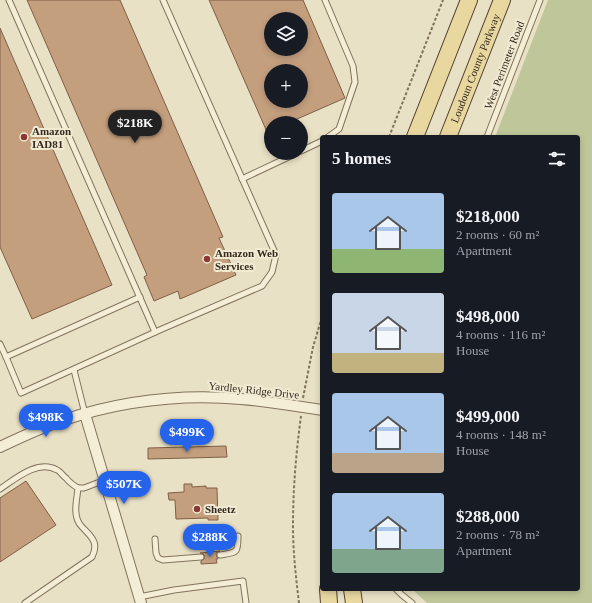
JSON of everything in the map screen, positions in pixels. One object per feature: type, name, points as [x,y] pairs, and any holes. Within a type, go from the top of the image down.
[{"type":"main road","points":[[416,135],[469,0]]},
{"type":"main road","name":"Loudoun County Parkway","points":[[449,135],[502,0]]},
{"type":"main road","points":[[328,591],[329,603]]},
{"type":"main road","points":[[352,591],[354,603]]},
{"type":"street","name":"Yardley Ridge Drive","points":[[0,447],[41,428],[63,420],[110,407],[148,401],[198,397],[241,399],[320,410]]},
{"type":"street","points":[[86,414],[140,600]]},
{"type":"lane","points":[[9,0],[155,332]]},
{"type":"lane","points":[[0,344],[21,393],[155,332],[262,286],[272,272],[276,255],[163,0]]},
{"type":"lane","points":[[325,0],[353,66],[355,82],[339,129],[331,135]]},
{"type":"lane","name":"West Perimeter Road","points":[[488,135],[540,0]]},
{"type":"lane","points":[[308,148],[320,142]]},
{"type":"lane","points":[[242,179],[282,160]]},
{"type":"lane","points":[[6,357],[140,297]]},
{"type":"lane","points":[[74,370],[86,414]]},
{"type":"lane","points":[[0,488],[33,468],[42,467],[50,467],[57,470],[70,483],[78,488],[84,488],[105,480]]},
{"type":"lane","points":[[25,603],[92,557],[95,551],[95,544],[91,536],[79,523],[76,513],[78,488]]},
{"type":"lane","points":[[220,554],[234,553],[238,546],[238,536]]},
{"type":"lane","points":[[155,539],[156,553],[158,558],[163,560],[201,557]]},
{"type":"lane","points":[[140,600],[174,590],[243,581],[246,603]]},
{"type":"lane","points":[[398,591],[412,603]]},
{"type":"path","points":[[390,135],[443,0]]},
{"type":"path","points":[[299,603],[293,527],[296,459],[302,407],[313,347],[320,324]]},
{"type":"green space","points":[[548,0],[592,0],[592,603],[427,603],[414,591],[580,591],[580,135],[496,135]]},
{"type":"building","points":[[27,0],[120,0],[223,237],[219,238],[236,275],[180,299],[178,291],[154,301],[144,277],[147,275]]},
{"type":"building","points":[[209,0],[303,0],[345,98],[304,116],[264,116],[264,125]]},
{"type":"building","name":"Amazon IAD81","points":[[0,28],[112,285],[32,319],[0,247]]},
{"type":"building","points":[[226,446],[227,457],[148,459],[148,448]]},
{"type":"building","points":[[26,481],[56,525],[0,562],[0,498]]},
{"type":"building","name":"Sheetz","points":[[184,484],[192,484],[192,487],[206,486],[206,488],[217,488],[218,520],[208,520],[208,518],[176,519],[175,500],[169,500],[168,493],[184,492]]},
{"type":"building","points":[[220,551],[216,554],[218,559],[216,559],[217,563],[201,564],[201,561],[205,556],[200,553]]},
{"type":"place","name":"Amazon IAD81","points":[[24,137]]},
{"type":"place","name":"Amazon Web Services","points":[[207,259]]},
{"type":"place","name":"Sheetz","points":[[197,509]]}]
